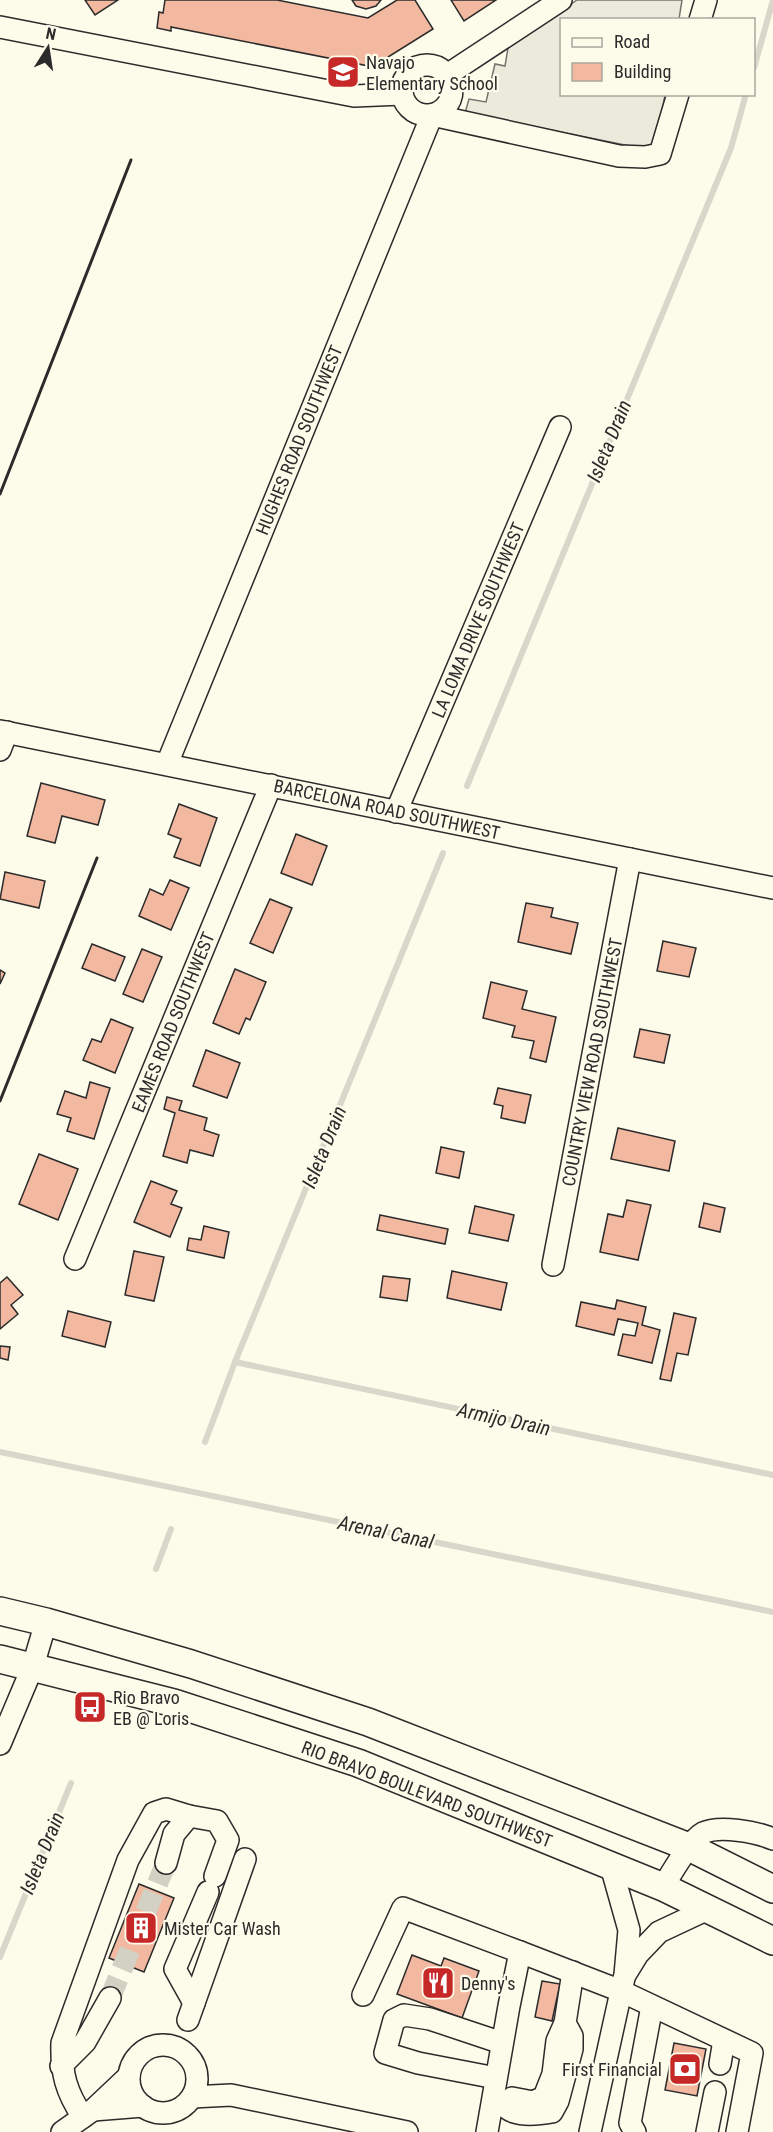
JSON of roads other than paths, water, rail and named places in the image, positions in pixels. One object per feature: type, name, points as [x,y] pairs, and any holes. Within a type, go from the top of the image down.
[{"type":"main road","points":[[0,1611],[191,1664],[368,1722],[689,1847],[773,1889]]},
{"type":"main road","name":"RIO BRAVO BOULEVARD SOUTHWEST","points":[[0,1659],[174,1703],[358,1763],[663,1887],[773,1941]]},
{"type":"street","points":[[447,75],[561,0]]},
{"type":"street","points":[[701,18],[706,0]]},
{"type":"street","points":[[0,27],[354,96],[402,94]]},
{"type":"street","points":[[432,115],[440,112],[451,99],[451,82],[440,69],[432,66],[416,68],[404,79],[402,94],[409,109],[416,113],[619,156],[645,158],[660,154],[677,96]]},
{"type":"street","name":"HUGHES ROAD SOUTHWEST","points":[[167,764],[432,115]]},
{"type":"street","name":"LA LOMA DRIVE SOUTHWEST","points":[[396,812],[560,428]]},
{"type":"street","name":"BARCELONA ROAD SOUTHWEST","points":[[2,738],[167,764],[773,888]]},
{"type":"street","name":"EAMES ROAD SOUTHWEST","points":[[75,1259],[271,785]]},
{"type":"street","name":"COUNTRY VIEW ROAD SOUTHWEST","points":[[553,1265],[630,859]]},
{"type":"street","points":[[0,1744],[33,1666],[46,1622]]},
{"type":"street","points":[[143,2106],[88,2113],[70,2097],[61,2066],[62,2043],[128,1860],[154,1813],[166,1809],[217,1821],[228,1840],[175,1969],[191,2012]]},
{"type":"street","points":[[166,1863],[174,1834],[189,1816]]},
{"type":"street","points":[[663,1887],[689,1847],[703,1833],[729,1829],[761,1834],[773,1839]]},
{"type":"street","points":[[189,2056],[191,2012],[245,1859]]},
{"type":"street","points":[[590,2132],[623,1983],[629,1930],[611,1866]]},
{"type":"street","points":[[363,1995],[404,1908],[573,1972],[623,1983],[652,2006],[752,2053],[737,2132]]},
{"type":"street","points":[[623,1983],[638,1954],[659,1932],[708,1909]]},
{"type":"street","points":[[487,2132],[498,2102],[496,2078],[520,1952]]},
{"type":"street","points":[[498,2102],[513,2112],[537,2115],[552,2112],[558,2101],[572,2049],[572,2036],[565,2023],[573,1972]]},
{"type":"street","points":[[61,2066],[85,2042],[110,1998]]},
{"type":"street","points":[[636,2132],[630,2123],[652,2006]]},
{"type":"street","points":[[158,2045],[191,2012]]},
{"type":"street","points":[[496,2078],[418,2063],[385,2053],[394,2020],[404,2015],[430,2019],[502,2043]]},
{"type":"street","points":[[720,2064],[724,2040]]},
{"type":"street","points":[[170,2045],[189,2056],[195,2065],[197,2087],[185,2105],[175,2111],[164,2113],[143,2106],[135,2098],[130,2088],[131,2065],[147,2048],[170,2045]]},
{"type":"street","points":[[62,2132],[88,2113],[129,2076]]},
{"type":"street","points":[[197,2076],[231,2095]]},
{"type":"street","points":[[707,2132],[715,2092]]},
{"type":"street","points":[[192,2097],[231,2095],[407,2132]]},
{"type":"waterway","name":"Isleta Drain","points":[[755,64],[773,0]]},
{"type":"waterway","name":"Isleta Drain","points":[[467,786],[731,148],[745,96]]},
{"type":"waterway","name":"Isleta Drain","points":[[205,1442],[235,1362],[443,853]]},
{"type":"waterway","name":"Armijo Drain","points":[[235,1362],[773,1475]]},
{"type":"waterway","name":"Arenal Canal","points":[[0,1452],[773,1612]]},
{"type":"waterway","name":"Isleta Drain","points":[[156,1569],[171,1529]]},
{"type":"waterway","name":"Isleta Drain","points":[[0,1957],[71,1783]]},
{"type":"tunnel","points":[[110,1998],[166,1863]]},
{"type":"place","name":"Navajo Elementary School","points":[[343,72]]},
{"type":"place","name":"Rio Bravo EB @ Loris","points":[[90,1707]]},
{"type":"place","name":"Mister Car Wash","points":[[141,1928]]},
{"type":"place","name":"Denny's","points":[[438,1983]]},
{"type":"place","name":"First Financial","points":[[685,2069]]}]
